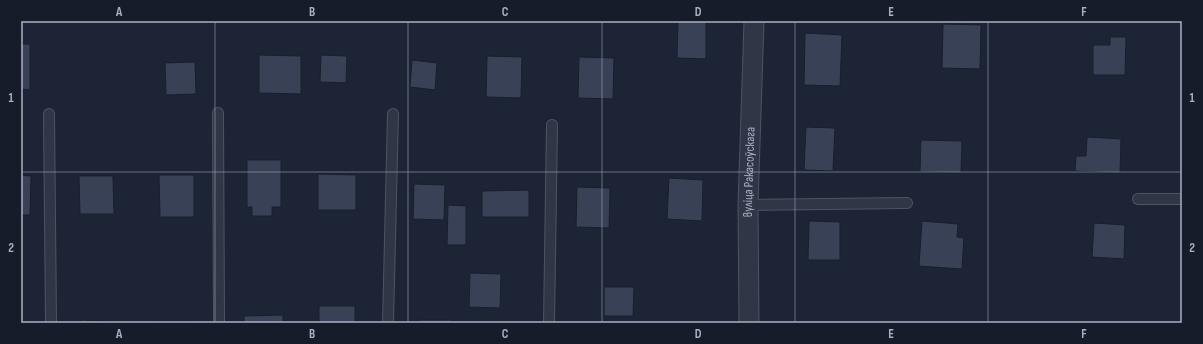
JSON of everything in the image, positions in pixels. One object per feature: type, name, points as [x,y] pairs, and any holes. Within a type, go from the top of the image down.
[{"type":"street","name":"вуліца Ракасоўскага","points":[[749,323],[748,205],[754,21]]},
{"type":"lane","points":[[218,113],[219,323]]},
{"type":"lane","points":[[49,114],[51,323]]},
{"type":"lane","points":[[388,323],[393,114]]},
{"type":"lane","points":[[549,323],[552,125]]},
{"type":"lane","points":[[1138,199],[1182,199]]},
{"type":"lane","points":[[748,205],[907,203]]},
{"type":"building","points":[[678,21],[706,21],[706,59],[677,58]]},
{"type":"building","points":[[943,24],[981,25],[980,69],[942,68]]},
{"type":"building","points":[[805,33],[842,35],[840,86],[804,85]]},
{"type":"building","points":[[1110,37],[1126,37],[1125,75],[1093,75],[1093,45],[1110,45]]},
{"type":"building","points":[[21,44],[30,44],[30,90],[21,89]]},
{"type":"building","points":[[259,55],[301,56],[301,94],[259,93]]},
{"type":"building","points":[[321,55],[347,56],[346,83],[320,82]]},
{"type":"building","points":[[487,56],[522,57],[521,98],[486,97]]},
{"type":"building","points":[[579,57],[614,58],[613,99],[578,98]]},
{"type":"building","points":[[412,60],[437,63],[435,90],[410,87]]},
{"type":"building","points":[[195,62],[196,94],[166,95],[165,63]]},
{"type":"building","points":[[806,127],[835,128],[833,171],[804,170]]},
{"type":"building","points":[[1087,137],[1121,139],[1120,173],[1075,171],[1076,156],[1086,156]]},
{"type":"building","points":[[921,140],[962,141],[961,173],[920,172]]},
{"type":"building","points":[[247,160],[281,160],[281,207],[272,207],[272,216],[252,216],[252,207],[247,207]]},
{"type":"building","points":[[318,174],[356,175],[356,210],[318,210]]},
{"type":"building","points":[[21,175],[31,176],[30,215],[21,215]]},
{"type":"building","points":[[159,175],[194,175],[194,217],[160,217]]},
{"type":"building","points":[[79,176],[113,176],[114,214],[80,214]]},
{"type":"building","points":[[669,178],[703,180],[702,221],[667,219]]},
{"type":"building","points":[[414,184],[445,185],[444,220],[413,219]]},
{"type":"building","points":[[577,187],[610,188],[609,228],[576,227]]},
{"type":"building","points":[[529,190],[529,217],[482,217],[482,191]]},
{"type":"building","points":[[448,205],[466,206],[466,245],[447,245]]},
{"type":"building","points":[[809,221],[840,222],[840,260],[808,260]]},
{"type":"building","points":[[922,221],[958,224],[957,237],[964,238],[962,269],[919,266]]},
{"type":"building","points":[[1094,223],[1125,225],[1124,259],[1092,257]]},
{"type":"building","points":[[470,273],[501,274],[500,308],[469,307]]},
{"type":"building","points":[[604,287],[634,287],[633,316],[604,316]]},
{"type":"building","points":[[319,306],[355,306],[355,323],[319,323]]},
{"type":"building","points":[[283,315],[283,323],[244,323],[244,316]]},
{"type":"building","points":[[81,320],[119,322],[80,323]]},
{"type":"building","points":[[419,320],[452,320],[452,323],[419,323]]},
{"type":"building","points":[[191,322],[191,323],[157,323]]}]
